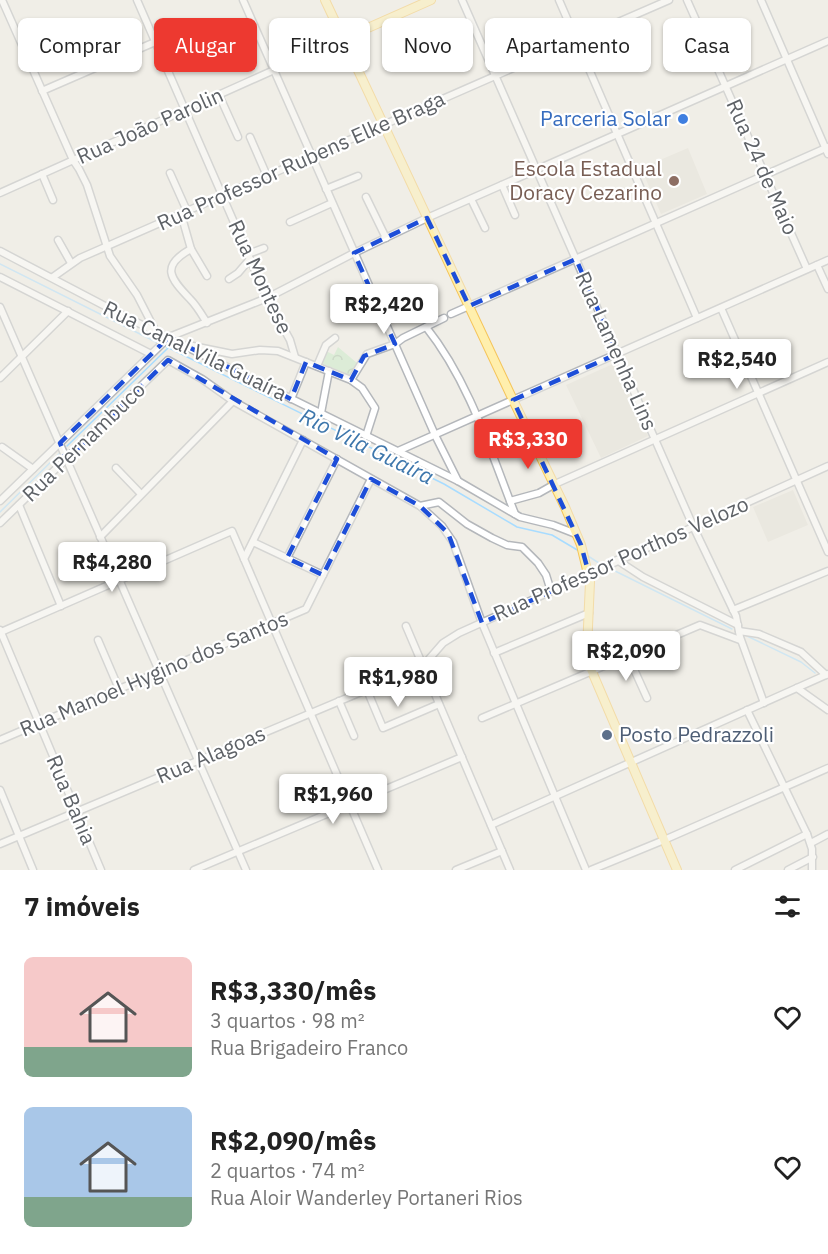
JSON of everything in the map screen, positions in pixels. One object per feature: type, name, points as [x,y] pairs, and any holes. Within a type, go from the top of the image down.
[{"type":"main road","points":[[325,0],[333,18]]},
{"type":"main road","name":"Rua João Parolin","points":[[370,27],[431,0]]},
{"type":"main road","points":[[359,72],[513,400],[524,432],[581,545],[589,574],[587,649],[591,672],[677,870]]},
{"type":"street","points":[[2,0],[73,160],[87,185],[113,262],[137,295],[156,331]]},
{"type":"street","name":"Rua Montese","points":[[137,0],[154,40]]},
{"type":"street","points":[[243,0],[269,59]]},
{"type":"street","name":"Rua Lamenha Lins","points":[[462,0],[693,526],[733,610],[741,640],[765,703]]},
{"type":"street","points":[[559,0],[567,18]]},
{"type":"street","points":[[628,18],[669,0]]},
{"type":"street","name":"Rua 24 de Maio","points":[[687,0],[807,269]]},
{"type":"street","points":[[451,314],[765,175],[827,150],[761,0]]},
{"type":"street","points":[[166,339],[267,298],[427,218],[828,41]]},
{"type":"street","points":[[42,91],[154,42]]},
{"type":"street","name":"Rua Montese","points":[[168,72],[267,298],[290,340],[295,357]]},
{"type":"street","name":"Rua João Parolin","points":[[0,193],[270,72]]},
{"type":"street","points":[[275,72],[435,435],[458,481]]},
{"type":"street","name":"Rua Professor Rubens Elke Braga","points":[[53,278],[72,263],[107,246],[505,72]]},
{"type":"street","points":[[591,72],[697,318]]},
{"type":"street","points":[[219,95],[238,137]]},
{"type":"street","points":[[250,137],[267,176]]},
{"type":"street","points":[[170,173],[184,213],[191,249],[207,276]]},
{"type":"street","points":[[42,174],[53,200]]},
{"type":"street","points":[[326,189],[358,176]]},
{"type":"street","points":[[502,185],[515,215]]},
{"type":"street","points":[[366,197],[386,238]]},
{"type":"street","points":[[471,199],[484,228]]},
{"type":"street","points":[[290,222],[332,203]]},
{"type":"street","points":[[58,240],[72,263]]},
{"type":"street","points":[[229,279],[238,273],[249,257],[264,248]]},
{"type":"street","points":[[191,249],[173,261],[171,275],[207,322]]},
{"type":"street","name":"Rua Canal Vila Guaíra","points":[[0,251],[156,331],[166,339],[182,343],[458,481],[523,518],[574,530]]},
{"type":"street","points":[[398,451],[828,260]]},
{"type":"street","points":[[817,265],[828,289]]},
{"type":"street","name":"Rua Canal Vila Guaíra","points":[[0,277],[151,354]]},
{"type":"street","points":[[0,307],[246,870]]},
{"type":"street","points":[[720,308],[828,552]]},
{"type":"street","points":[[0,378],[68,311]]},
{"type":"street","points":[[351,380],[364,356],[395,344],[444,318]]},
{"type":"street","points":[[426,327],[452,364],[477,416],[516,514]]},
{"type":"street","points":[[317,366],[326,345],[334,338]]},
{"type":"street","name":"Rua Pernambuco","points":[[0,501],[166,339]]},
{"type":"street","points":[[182,343],[232,354],[278,351],[351,380],[362,388],[375,408],[366,436]]},
{"type":"street","name":"Rua Canal Vila Guaíra","points":[[168,360],[202,379],[233,401],[420,506],[439,502],[467,524],[492,538],[507,545],[522,547],[546,575],[551,591]]},
{"type":"street","name":"Rua Pernambuco","points":[[0,523],[168,360]]},
{"type":"street","points":[[291,399],[306,362]]},
{"type":"street","points":[[510,501],[553,486],[828,362]]},
{"type":"street","points":[[321,413],[329,371]]},
{"type":"street","points":[[100,537],[233,401]]},
{"type":"street","points":[[244,559],[303,440]]},
{"type":"street","points":[[2,447],[33,470]]},
{"type":"street","points":[[287,558],[337,459]]},
{"type":"street","name":"Rua Professor Porthos Velozo","points":[[423,666],[447,640],[606,565],[828,466]]},
{"type":"street","points":[[116,468],[141,494]]},
{"type":"street","name":"Rua Manoel Hygino dos Santos","points":[[0,740],[306,609],[371,479]]},
{"type":"street","points":[[19,506],[61,606]]},
{"type":"street","points":[[420,506],[442,526],[453,542],[494,653],[585,870]]},
{"type":"street","points":[[1,631],[232,531],[378,870]]},
{"type":"street","points":[[253,542],[323,575]]},
{"type":"street","points":[[490,825],[827,675],[801,652],[739,628],[643,577],[617,560]]},
{"type":"street","points":[[733,610],[828,570]]},
{"type":"street","points":[[494,653],[589,613]]},
{"type":"street","points":[[482,718],[700,625],[741,640]]},
{"type":"street","points":[[406,626],[510,870]]},
{"type":"street","name":"Rua Bahia","points":[[1,631],[101,870]]},
{"type":"street","points":[[98,640],[119,689]]},
{"type":"street","points":[[628,656],[647,698]]},
{"type":"street","name":"Rua Alagoas","points":[[0,844],[423,666]]},
{"type":"street","points":[[798,688],[828,710]]},
{"type":"street","points":[[367,690],[383,728],[439,704]]},
{"type":"street","points":[[339,701],[354,736]]},
{"type":"street","points":[[747,710],[811,843],[812,870]]},
{"type":"street","points":[[194,870],[462,758]]},
{"type":"street","points":[[591,870],[827,770]]},
{"type":"street","points":[[0,790],[33,870]]},
{"type":"street","points":[[735,870],[807,834]]},
{"type":"street","points":[[811,843],[828,834]]},
{"type":"street","points":[[456,870],[502,851]]},
{"type":"street","points":[[788,870],[813,857]]},
{"type":"highlighted area","points":[[427,218],[469,306],[576,259],[617,354],[513,400],[581,545],[589,574],[482,623],[448,533],[420,506],[371,479],[323,575],[287,558],[337,459],[168,360],[67,459],[60,443],[169,337],[291,399],[306,362],[351,380],[364,356],[395,344],[354,253]]},
{"type":"shaded area","name":"Escola Estadual Doracy Cezarino","points":[[688,148],[707,194],[661,214],[641,168]]},
{"type":"shaded area","points":[[615,363],[648,436],[601,458],[566,385]]},
{"type":"shaded area","points":[[793,490],[808,525],[768,542],[753,507]]},
{"type":"green space","points":[[338,347],[357,363],[351,376],[321,363],[326,351],[334,355]]},
{"type":"waterway","name":"Rio Vila Guaíra","points":[[0,264],[160,344]]},
{"type":"waterway","name":"Rio Vila Guaíra","points":[[165,346],[444,484],[517,527],[552,535],[579,551]]},
{"type":"waterway","points":[[67,446],[168,348]]},
{"type":"waterway","points":[[0,512],[61,452]]},
{"type":"waterway","name":"Rio Vila Guaíra","points":[[588,556],[602,565]]},
{"type":"waterway","name":"Rio Vila Guaíra","points":[[609,568],[732,629]]},
{"type":"waterway","name":"Rio Vila Guaíra","points":[[747,636],[801,662],[815,673]]},
{"type":"place","name":"Parceria Solar","points":[[683,119]]},
{"type":"place","name":"Escola Estadual Doracy Cezarino","points":[[674,181]]},
{"type":"place","name":"Posto Pedrazzoli","points":[[607,735]]}]
